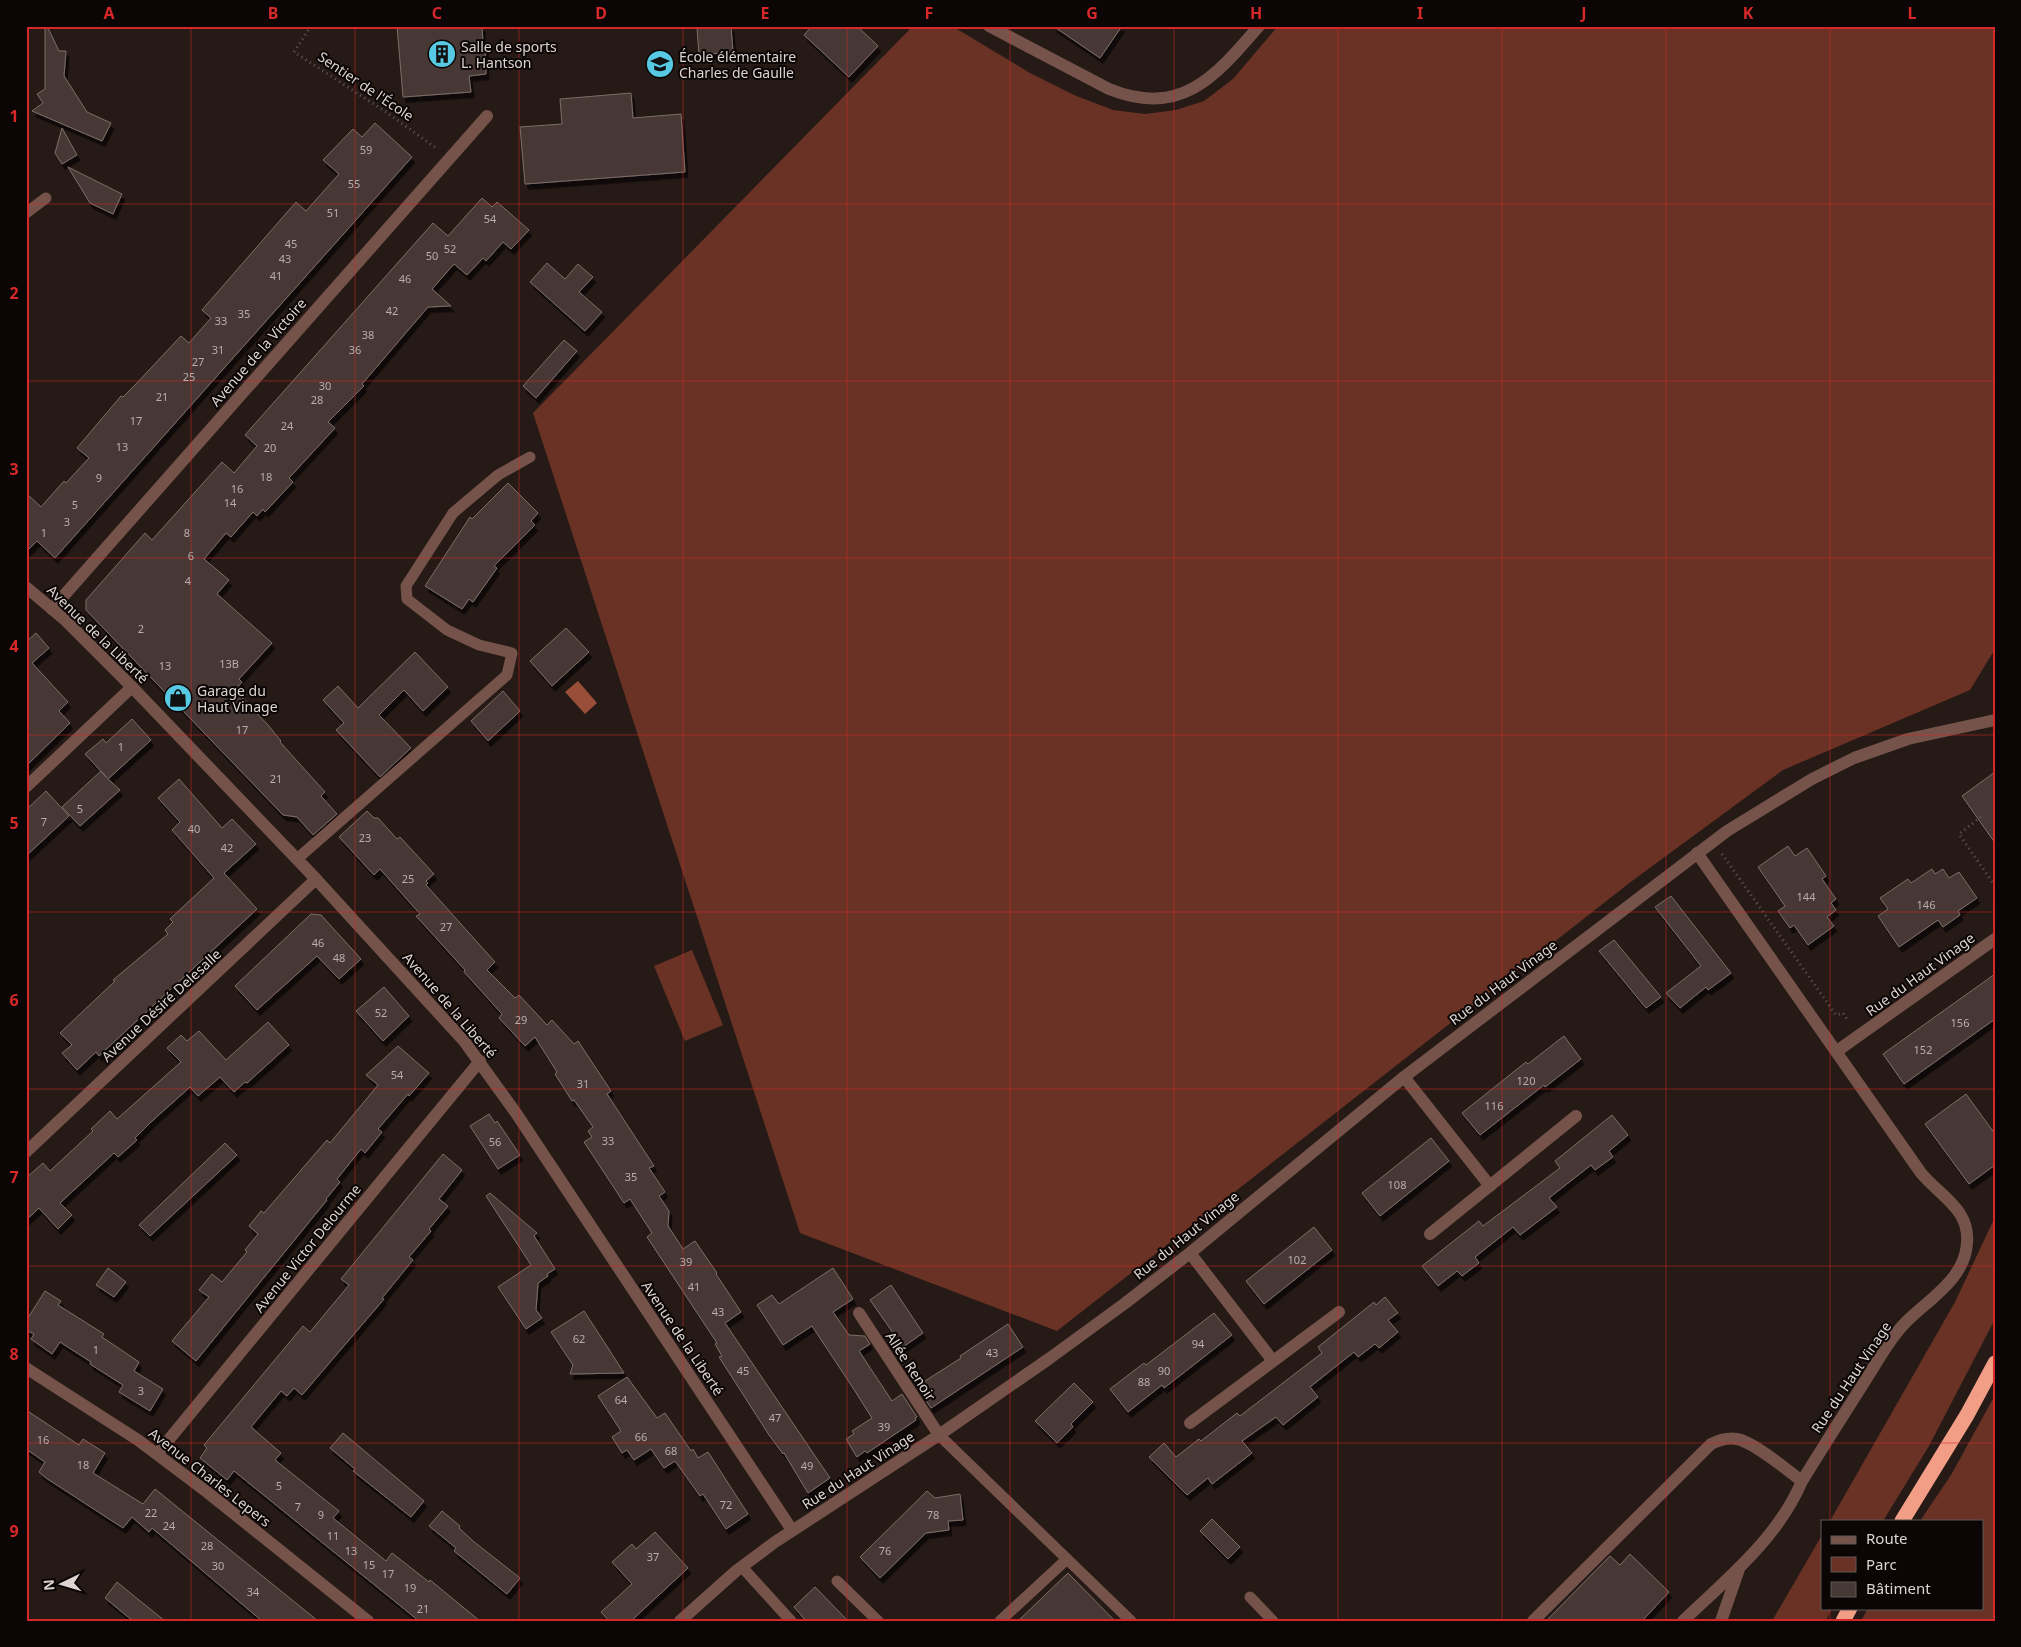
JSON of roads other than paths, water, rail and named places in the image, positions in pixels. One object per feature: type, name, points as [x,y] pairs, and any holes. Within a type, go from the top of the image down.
[{"type":"highway","points":[[1903,1520],[1967,1415],[1995,1363]]},
{"type":"street","points":[[989,26],[1109,89],[1142,100],[1170,97],[1201,84],[1225,66],[1259,26]]},
{"type":"street","name":"Avenue de la Victoire","points":[[52,609],[487,116]]},
{"type":"street","name":"Avenue de la Liberté","points":[[26,587],[52,609],[132,687],[297,859],[464,1041],[480,1061],[792,1530]]},
{"type":"street","points":[[26,787],[132,687]]},
{"type":"street","name":"Rue du Haut Vinage","points":[[680,1621],[742,1567],[792,1530],[939,1435],[1050,1358],[1190,1253],[1404,1077],[1712,841],[1751,815],[1812,779],[1854,758],[1908,739],[1995,720]]},
{"type":"street","name":"Rue du Haut Vinage","points":[[1683,1621],[1740,1567],[1777,1527],[1795,1498],[1802,1481],[1898,1331],[1953,1278],[1961,1266],[1967,1243],[1965,1222],[1953,1202],[1929,1183],[1921,1173],[1697,853]]},
{"type":"street","name":"Avenue Désiré Delesalle","points":[[26,1152],[316,880]]},
{"type":"street","name":"Rue du Haut Vinage","points":[[1837,1051],[1995,939]]},
{"type":"street","name":"Avenue Victor Delourme","points":[[157,1454],[480,1061]]},
{"type":"street","points":[[1404,1077],[1490,1186]]},
{"type":"street","points":[[1430,1234],[1576,1116]]},
{"type":"street","points":[[1190,1253],[1273,1361]]},
{"type":"street","points":[[1190,1423],[1339,1312]]},
{"type":"street","name":"Allée Renoir","points":[[859,1313],[939,1435]]},
{"type":"street","name":"Avenue Charles Lepers","points":[[26,1368],[157,1454],[368,1621]]},
{"type":"street","points":[[1533,1621],[1711,1444],[1718,1440],[1738,1439],[1749,1443],[1802,1481]]},
{"type":"street","points":[[1721,1621],[1740,1567]]},
{"type":"lane","points":[[26,213],[46,198]]},
{"type":"lane","points":[[297,859],[507,676],[512,653],[479,645],[447,630],[407,599],[406,586],[453,513],[498,474],[530,457]]},
{"type":"lane","points":[[939,1435],[1131,1621]]},
{"type":"lane","points":[[1000,1621],[1067,1559]]},
{"type":"lane","points":[[742,1567],[791,1621]]},
{"type":"lane","points":[[837,1581],[878,1621]]},
{"type":"lane","points":[[1250,1597],[1273,1621]]},
{"type":"place","name":"Salle de sports L. Hantson","points":[[442,54]]},
{"type":"place","name":"École élémentaire Charles de Gaulle","points":[[660,64]]},
{"type":"place","name":"Garage du Haut Vinage","points":[[178,698]]}]
